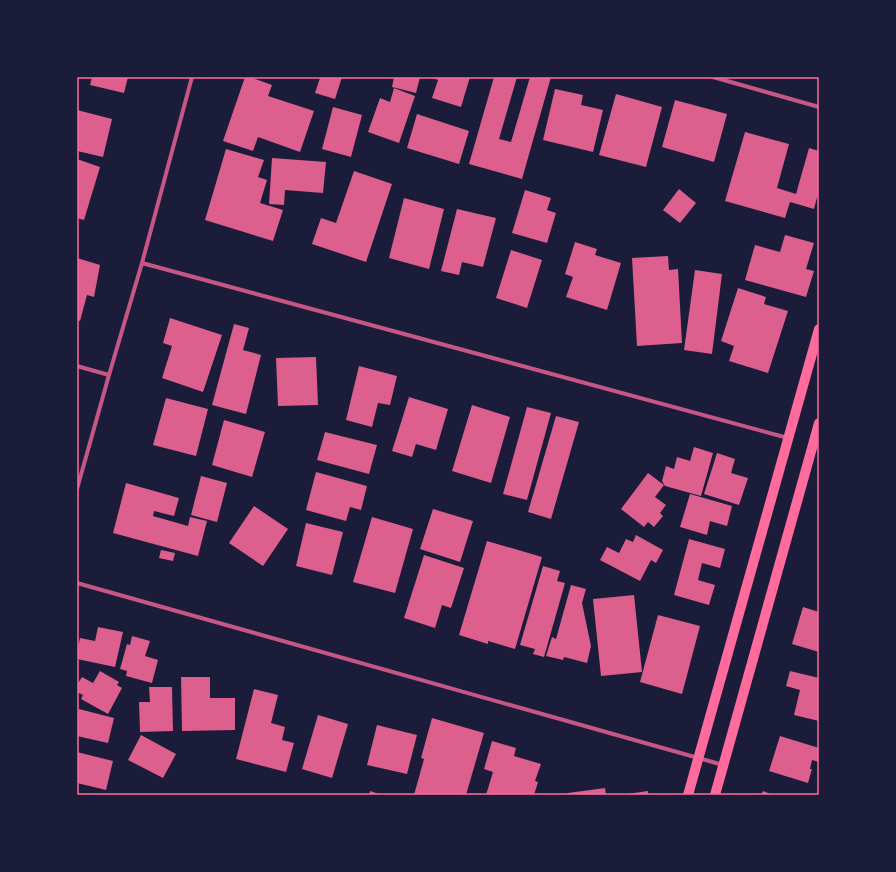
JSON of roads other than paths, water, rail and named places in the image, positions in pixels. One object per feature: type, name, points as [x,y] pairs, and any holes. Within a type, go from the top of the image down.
[{"type":"main road","points":[[688,795],[819,328]]},
{"type":"main road","points":[[715,795],[818,434],[819,423]]},
{"type":"street","points":[[77,490],[142,263],[192,77]]},
{"type":"street","points":[[713,77],[819,107]]},
{"type":"street","points":[[142,263],[788,438]]},
{"type":"street","points":[[77,366],[109,375]]},
{"type":"street","points":[[77,583],[723,765]]}]
